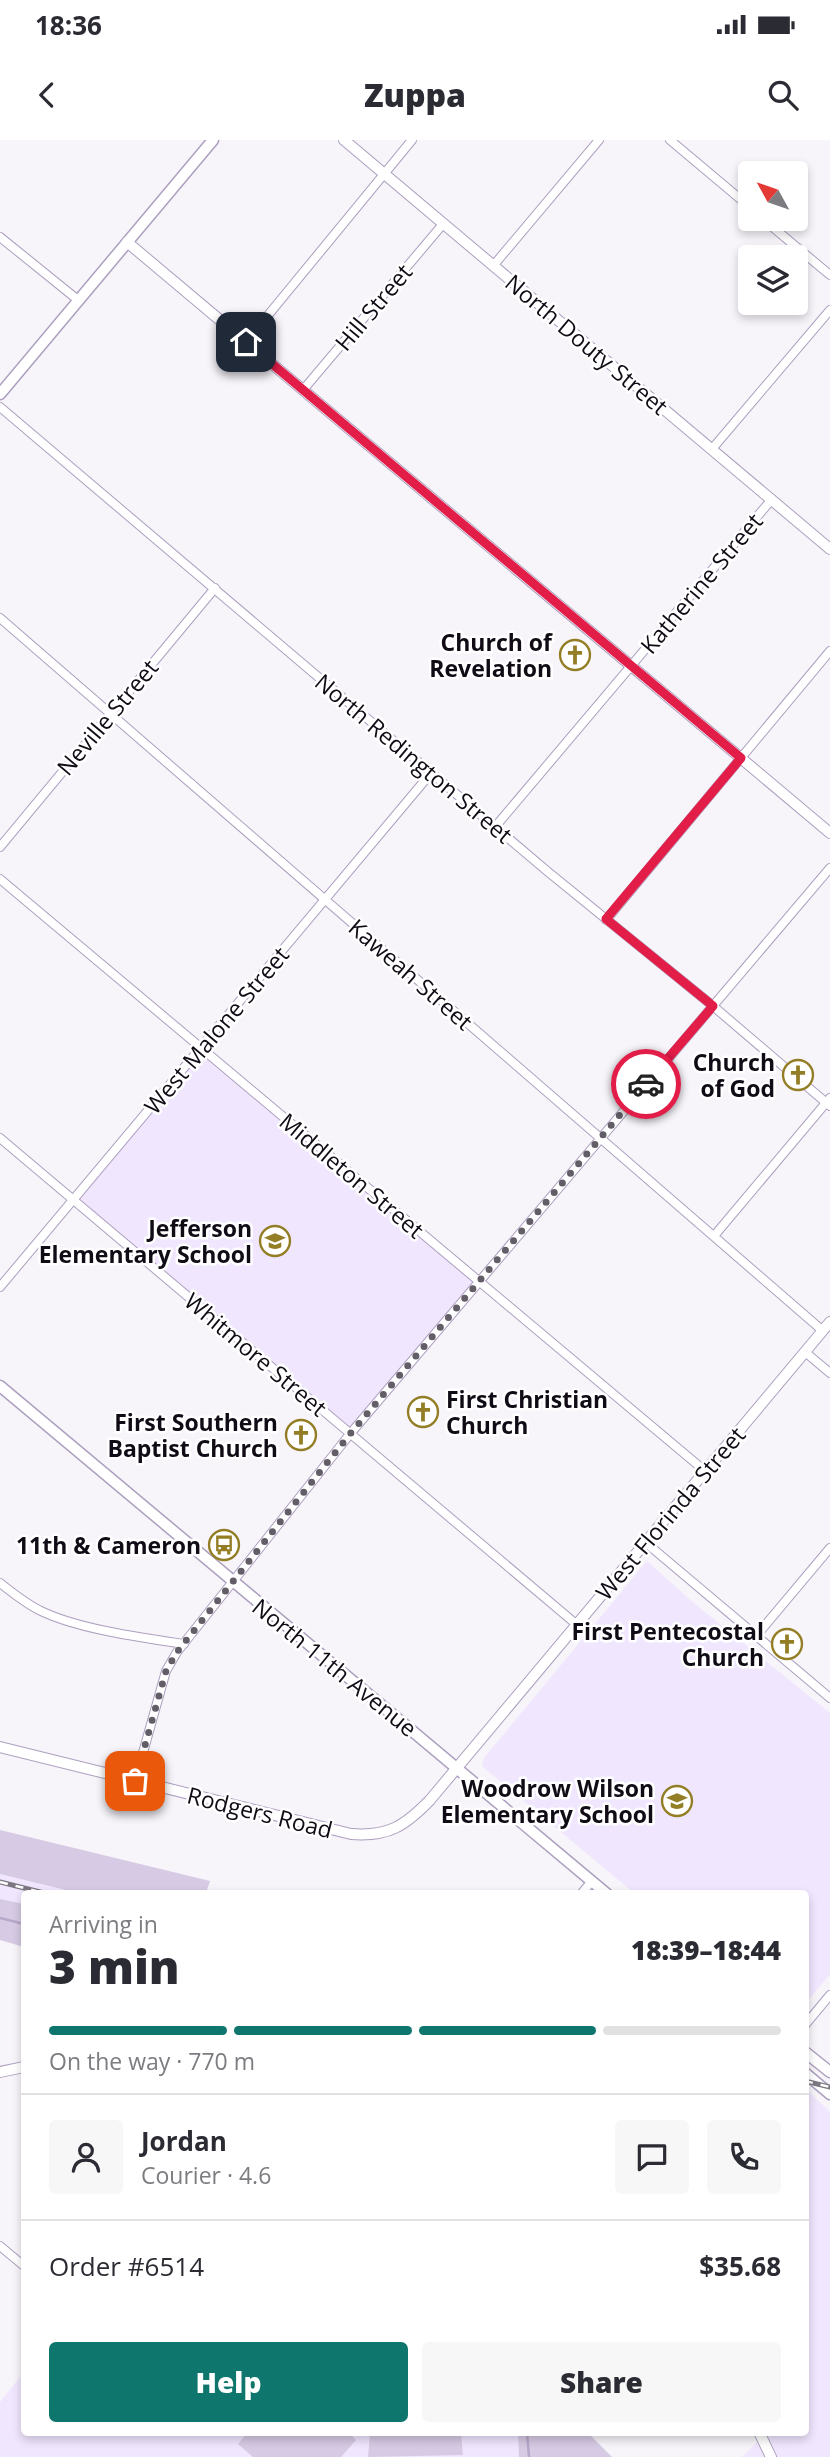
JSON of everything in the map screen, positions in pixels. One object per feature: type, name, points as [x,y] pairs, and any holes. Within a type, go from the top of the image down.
[{"type":"main road","points":[[0,394],[213,140]]},
{"type":"main road","name":"North 11th Avenue","points":[[0,1386],[602,1890]]},
{"type":"main road","points":[[809,2055],[830,2072]]},
{"type":"main road","points":[[809,2076],[830,2094]]},
{"type":"street","name":"North Douty Street","points":[[344,140],[830,549]]},
{"type":"street","points":[[246,342],[412,140]]},
{"type":"street","points":[[493,266],[599,140]]},
{"type":"street","points":[[670,140],[738,197]]},
{"type":"street","name":"Hill Street","points":[[303,390],[443,224]]},
{"type":"street","points":[[777,231],[830,275]]},
{"type":"street","points":[[0,237],[78,300]]},
{"type":"street","points":[[127,242],[830,833]]},
{"type":"street","points":[[712,449],[830,310]]},
{"type":"street","name":"North Redington Street","points":[[0,407],[495,827],[829,1102]]},
{"type":"street","name":"Katherine Street","points":[[495,827],[772,499]]},
{"type":"street","name":"Neville Street","points":[[0,847],[215,588]]},
{"type":"street","name":"Kaweah Street","points":[[0,618],[823,1331]]},
{"type":"street","points":[[606,919],[830,651]]},
{"type":"street","name":"West Malone Street","points":[[0,1287],[432,773]]},
{"type":"street","points":[[135,1781],[166,1671],[184,1644],[350,1434],[830,868]]},
{"type":"street","name":"Middleton Street","points":[[0,879],[705,1471]]},
{"type":"street","points":[[714,1236],[829,1102]]},
{"type":"street","name":"Whitmore Street","points":[[0,1138],[576,1624]]},
{"type":"street","name":"West Florinda Street","points":[[456,1767],[830,1322]]},
{"type":"street","points":[[805,1352],[830,1373]]},
{"type":"street","points":[[645,1542],[830,1698]]},
{"type":"street","points":[[757,1635],[830,1548]]},
{"type":"street","points":[[0,1583],[30,1605],[61,1619],[184,1644]]},
{"type":"street","name":"Rodgers Road","points":[[0,1747],[351,1834],[366,1835],[403,1825],[430,1800],[456,1767]]},
{"type":"street","points":[[584,1890],[592,1881]]},
{"type":"street","points":[[809,2020],[830,1995]]},
{"type":"street","points":[[0,2072],[21,2068]]},
{"type":"street","points":[[0,2246],[21,2264]]},
{"type":"street","points":[[761,2436],[771,2457]]},
{"type":"shaded area","name":"Jefferson Elementary School","points":[[201,1048],[479,1282],[350,1434],[276,1376],[73,1200]]},
{"type":"shaded area","name":"Woodrow Wilson Elementary School","points":[[647,1561],[695,1604],[830,1713],[830,1974],[809,1999],[809,1890],[630,1890],[482,1766],[484,1758]]},
{"type":"shaded area","points":[[0,1830],[210,1881],[207,1890],[66,1890],[0,1874]]},
{"type":"shaded area","points":[[0,1874],[66,1890],[21,1890],[21,1903],[0,1899]]},
{"type":"shaded area","points":[[0,1899],[21,1903],[21,1946],[0,1940]]},
{"type":"shaded area","points":[[809,2092],[830,2112],[830,2457],[742,2457],[760,2436],[809,2436]]},
{"type":"shaded area","points":[[21,2376],[21,2436],[518,2436],[519,2457],[0,2457],[0,2402]]},
{"type":"shaded area","points":[[245,2436],[352,2436],[356,2440],[341,2457],[253,2457],[238,2444]]},
{"type":"shaded area","points":[[370,2436],[461,2436],[463,2455],[368,2457]]},
{"type":"shaded area","points":[[518,2436],[591,2436],[612,2457],[519,2457]]},
{"type":"waterway","points":[[0,1918],[21,1923]]},
{"type":"waterway","points":[[527,2436],[529,2457]]},
{"type":"railway","points":[[0,1882],[32,1890]]},
{"type":"railway","points":[[809,2082],[830,2087]]},
{"type":"way so far","points":[[135,1781],[166,1671],[177,1652],[350,1434],[646,1084]]},
{"type":"place","name":"Church of Revelation","points":[[575,655]]},
{"type":"place","name":"Church of God","points":[[798,1075]]},
{"type":"place","name":"Jefferson Elementary School","points":[[275,1241]]},
{"type":"place","name":"First Christian Church","points":[[423,1412]]},
{"type":"place","name":"First Southern Baptist Church","points":[[301,1435]]},
{"type":"place","name":"11th & Cameron","points":[[224,1545]]},
{"type":"place","name":"First Pentecostal Church","points":[[787,1644]]},
{"type":"place","name":"Woodrow Wilson Elementary School","points":[[677,1801]]},
{"type":"route","points":[[246,342],[741,758],[606,919],[713,1006],[646,1084]]}]
